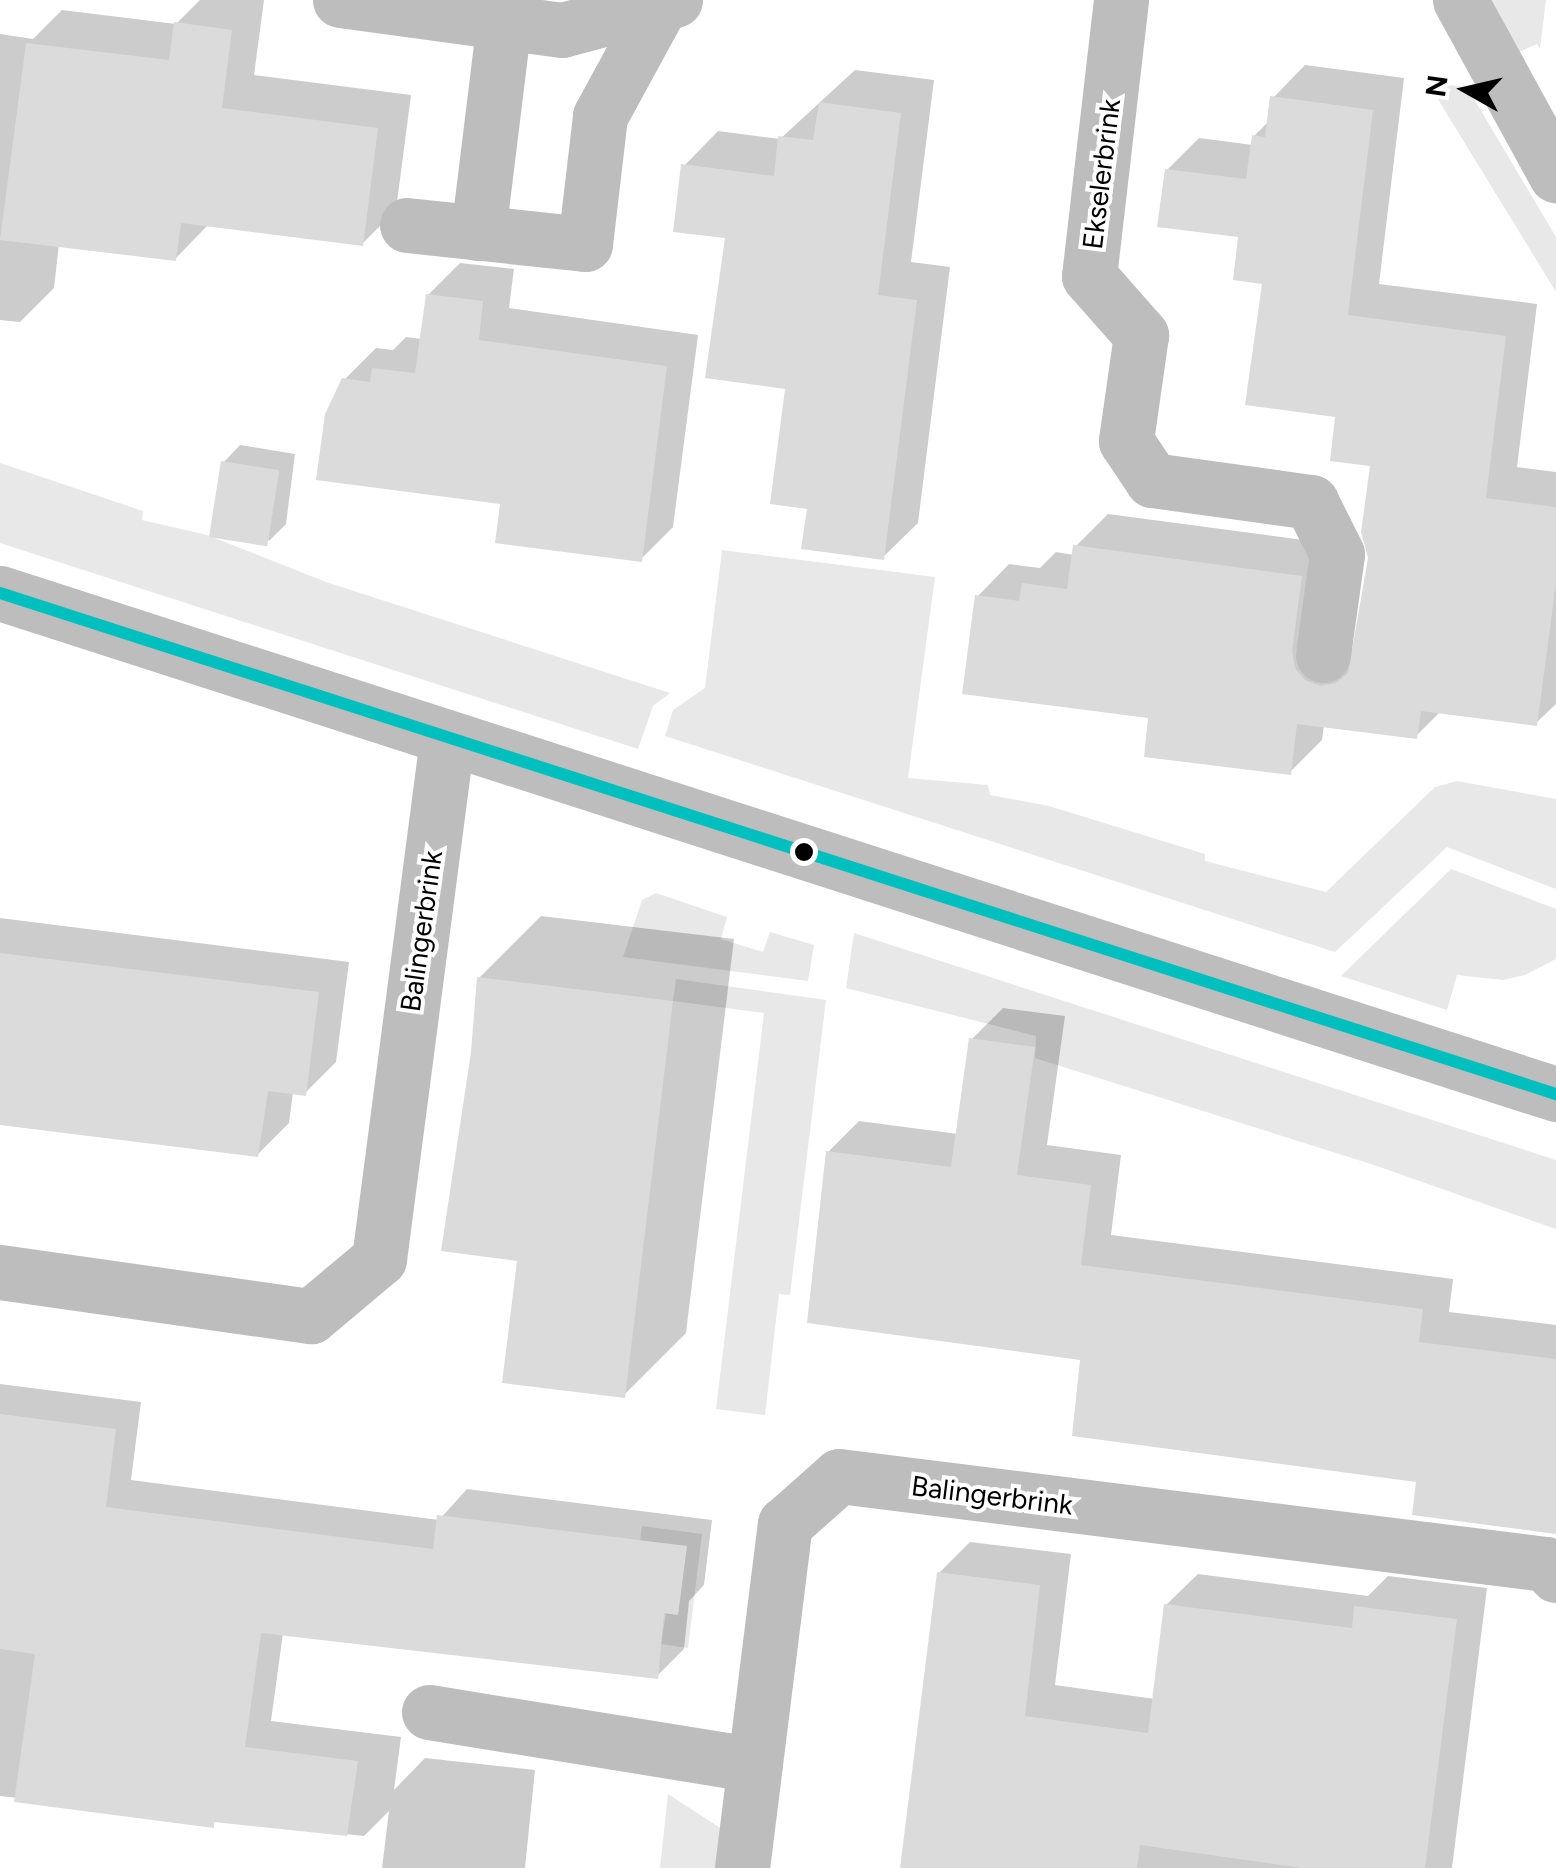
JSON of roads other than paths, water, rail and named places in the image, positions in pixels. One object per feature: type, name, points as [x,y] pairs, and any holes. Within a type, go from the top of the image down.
[{"type":"street","points":[[340,0],[562,30],[668,2]]},
{"type":"street","name":"Ekselerbrink","points":[[1121,0],[1089,276],[1141,335],[1126,441],[1152,480],[1311,502],[1337,554],[1323,656]]},
{"type":"street","points":[[1460,0],[1556,175]]},
{"type":"street","points":[[407,225],[585,244],[600,116],[668,2]]},
{"type":"street","points":[[478,233],[504,22]]},
{"type":"street","points":[[0,593],[1556,1094]]},
{"type":"street","name":"Balingerbrink","points":[[0,1272],[310,1316],[379,1260],[447,739]]},
{"type":"street","name":"Balingerbrink","points":[[742,1868],[785,1524],[839,1476],[1546,1564],[1556,1575]]},
{"type":"street","points":[[429,1712],[755,1764]]}]
